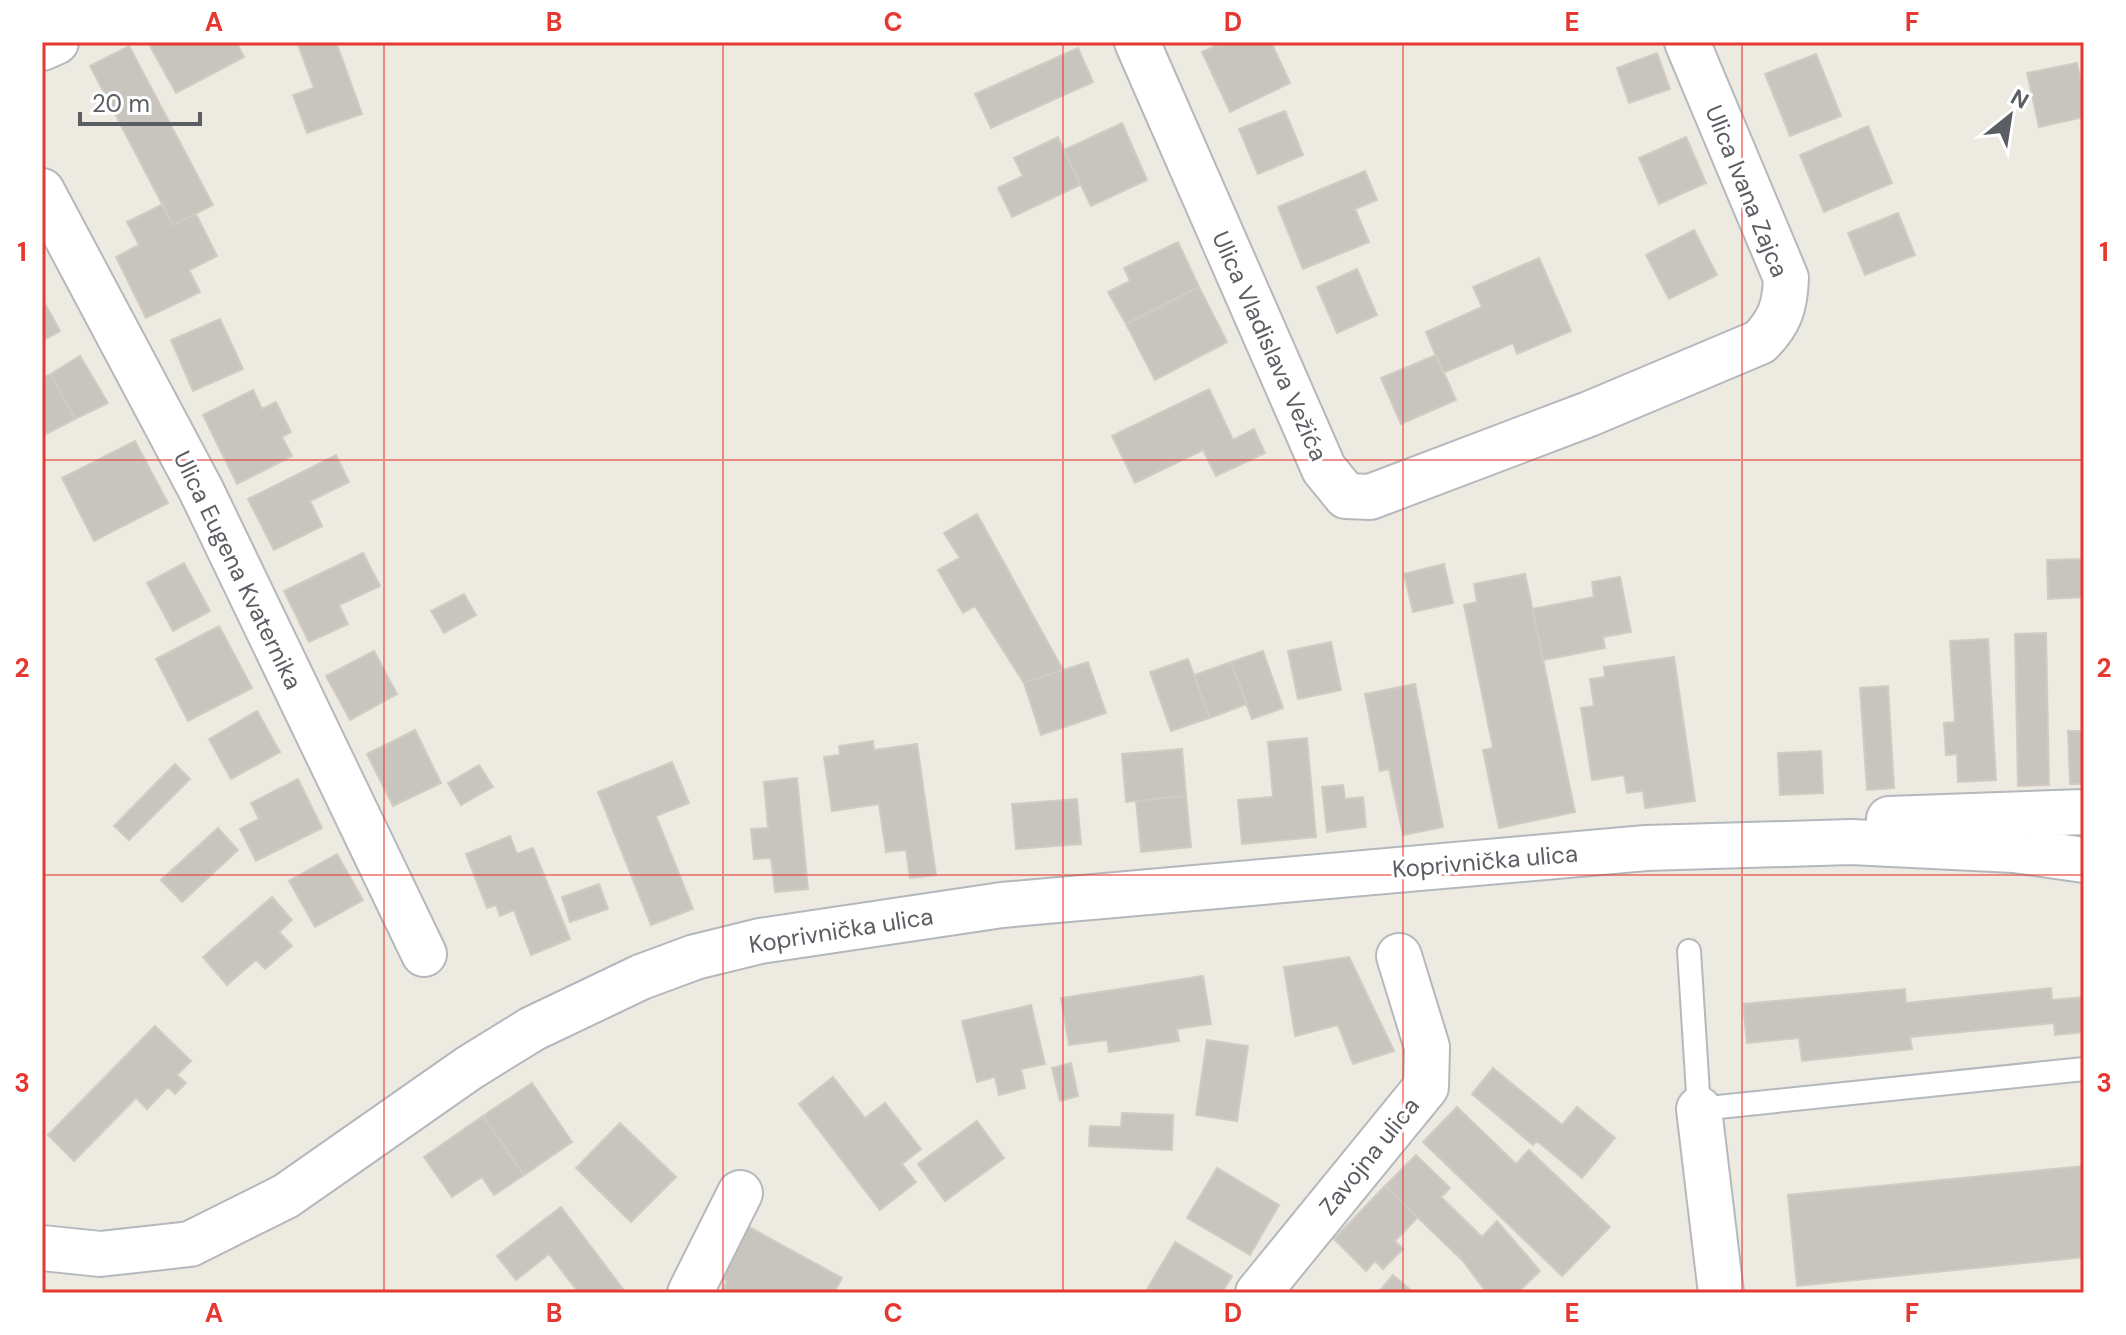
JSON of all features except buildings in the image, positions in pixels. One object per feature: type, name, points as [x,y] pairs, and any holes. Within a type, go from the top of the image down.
[{"type":"street","points":[[42,48],[56,42]]},
{"type":"street","name":"Ulica Vladislava Vežića","points":[[1137,42],[1324,469],[1346,496],[1370,497],[1589,414]]},
{"type":"street","name":"Ulica Ivana Zajca","points":[[1589,414],[1760,342],[1777,325],[1785,303],[1786,278],[1687,42]]},
{"type":"street","name":"Ulica Eugena Kvaternika","points":[[42,191],[201,490],[424,954]]},
{"type":"street","name":"Koprivnička ulica","points":[[1717,844],[1817,825],[1923,816],[2084,812]]},
{"type":"street","name":"Koprivnička ulica","points":[[42,1248],[100,1254],[190,1244],[286,1196],[469,1068],[532,1029],[641,977],[695,957],[760,941],[1002,905],[1459,863],[1717,844],[1940,846],[2014,850],[2084,860]]},
{"type":"street","name":"Zavojna ulica","points":[[1258,1293],[1426,1087],[1427,1047],[1399,956]]},
{"type":"street","points":[[1699,1109],[1721,1293]]},
{"type":"street","points":[[690,1293],[740,1193]]},
{"type":"lane","points":[[1689,951],[1699,1109],[2084,1069]]}]
